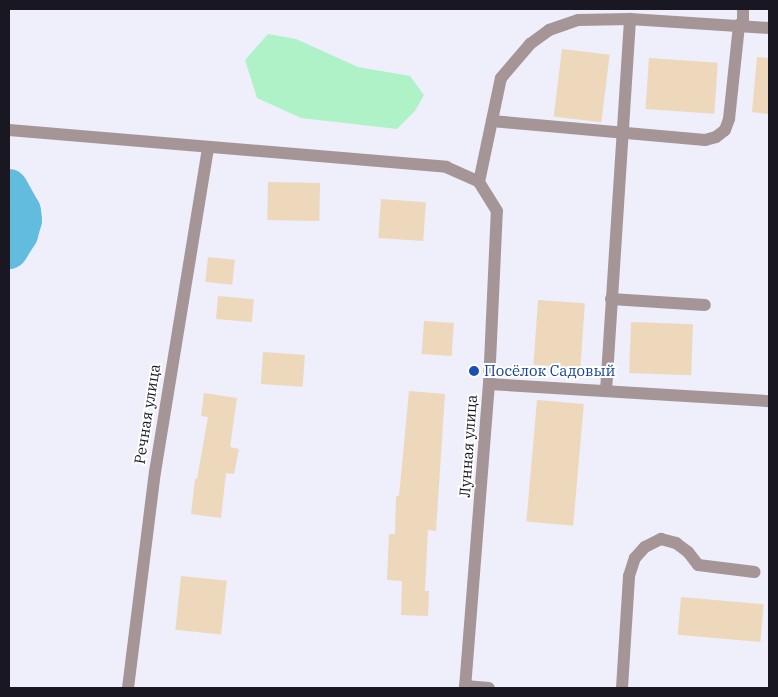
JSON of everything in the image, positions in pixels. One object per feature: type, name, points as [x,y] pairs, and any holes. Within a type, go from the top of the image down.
[{"type":"street","points":[[492,122],[705,140],[716,137],[725,130],[729,119],[744,9]]},
{"type":"street","points":[[9,130],[446,167],[479,182],[501,78],[530,44],[549,30],[578,20],[630,20],[769,28]]},
{"type":"street","points":[[606,391],[630,20]]},
{"type":"street","name":"Речная улица","points":[[128,688],[155,472],[208,147]]},
{"type":"street","name":"Лунная улица","points":[[465,687],[489,384],[497,211],[479,182]]},
{"type":"street","points":[[611,299],[705,305]]},
{"type":"street","points":[[489,384],[769,401]]},
{"type":"street","points":[[622,688],[629,576],[635,558],[645,547],[660,539],[676,542],[688,552],[698,565],[755,572]]},
{"type":"street","points":[[465,687],[489,688]]},
{"type":"green space","points":[[268,34],[296,39],[358,67],[410,76],[424,95],[415,111],[397,129],[301,118],[257,98],[245,60]]},
{"type":"building","points":[[562,49],[610,55],[601,122],[554,116]]},
{"type":"building","points":[[757,57],[769,58],[769,114],[752,112]]},
{"type":"building","points":[[649,58],[718,63],[714,114],[645,109]]},
{"type":"building","points":[[268,182],[320,183],[319,221],[267,220]]},
{"type":"building","points":[[381,199],[426,202],[423,241],[378,238]]},
{"type":"building","points":[[208,257],[235,260],[232,285],[205,282]]},
{"type":"building","points":[[218,296],[254,299],[252,322],[216,319]]},
{"type":"building","points":[[538,300],[585,303],[580,368],[533,365]]},
{"type":"building","points":[[424,321],[454,323],[452,356],[422,354]]},
{"type":"building","points":[[631,322],[693,324],[691,375],[629,373]]},
{"type":"building","points":[[263,352],[305,355],[303,387],[261,384]]},
{"type":"building","points":[[409,391],[445,394],[436,531],[428,530],[425,591],[429,591],[428,616],[401,615],[402,581],[387,580],[389,534],[395,534],[396,496],[399,496]]},
{"type":"building","points":[[204,393],[237,398],[230,447],[239,449],[234,474],[226,473],[221,518],[191,514],[195,479],[197,479],[208,417],[201,416]]},
{"type":"building","points":[[537,400],[584,404],[573,526],[526,522]]},
{"type":"building","points":[[181,576],[227,581],[221,635],[175,630]]},
{"type":"building","points":[[681,597],[764,604],[760,642],[678,635]]},
{"type":"waterway","points":[[9,188],[22,211],[23,220],[19,234],[9,250]]},
{"type":"place","name":"Посёлок Садовый","points":[[474,371]]}]
